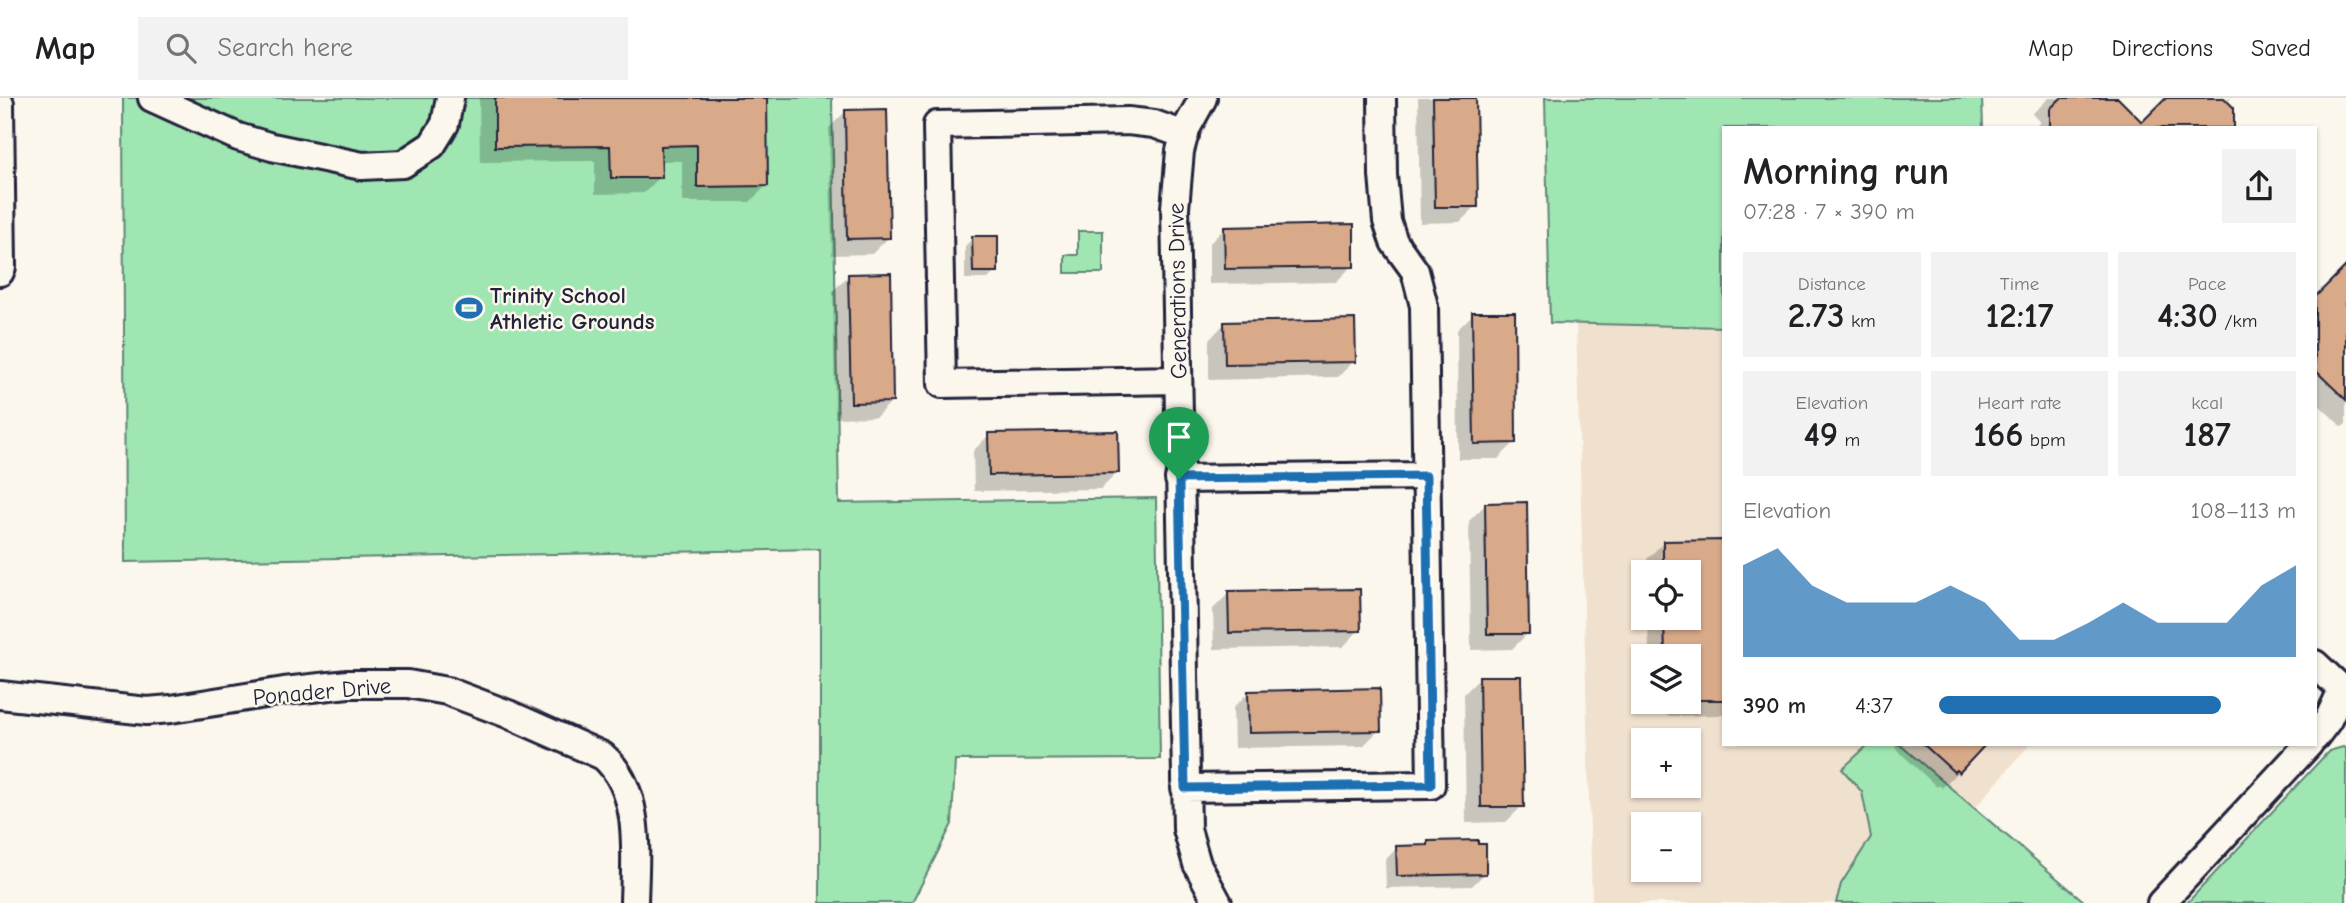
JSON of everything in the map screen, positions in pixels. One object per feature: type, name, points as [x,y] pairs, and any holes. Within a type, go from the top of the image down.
[{"type":"street","points":[[156,99],[238,137],[362,166],[402,164],[432,145],[445,124],[450,98]]},
{"type":"street","name":"Generations Drive","points":[[1203,98],[1180,151],[1175,208],[1179,479],[1188,830],[1197,864],[1217,903]]},
{"type":"street","points":[[1185,788],[1431,785],[1424,306],[1415,271],[1394,242],[1387,221],[1383,175],[1382,98]]},
{"type":"street","points":[[0,104],[0,272]]},
{"type":"street","points":[[1178,380],[943,384],[937,125],[1128,121],[1154,124],[1185,135]]},
{"type":"street","points":[[1179,479],[1426,476]]},
{"type":"street","points":[[2317,668],[2336,701],[2317,734]]},
{"type":"street","name":"Ponader Drive","points":[[0,695],[146,711],[348,684],[408,684],[447,691],[508,714],[603,756],[610,762],[623,782],[632,817],[635,854],[634,903]]},
{"type":"street","points":[[2161,903],[2307,746]]},
{"type":"shaded area","points":[[1576,322],[1722,327],[1722,746],[1867,746],[1842,769],[1862,792],[1871,837],[1841,884],[1836,903],[1592,903]]},
{"type":"shaded area","points":[[1901,746],[2028,746],[1975,808]]},
{"type":"green space","name":"Trinity School Athletic Grounds","points":[[123,98],[832,98],[839,503],[1156,498],[1160,759],[955,760],[952,824],[912,903],[820,903],[820,549],[125,562]]},
{"type":"green space","points":[[1545,98],[1982,98],[1983,126],[1722,126],[1722,327],[1550,323]]},
{"type":"green space","points":[[1078,231],[1103,231],[1103,273],[1065,273],[1065,255],[1078,255]]},
{"type":"green space","points":[[1867,746],[1901,746],[2086,903],[1836,903],[1841,884],[1871,837],[1862,792],[1842,769]]},
{"type":"green space","points":[[2346,748],[2346,903],[2187,903],[2329,751]]},
{"type":"building","points":[[495,98],[767,98],[768,186],[697,187],[697,145],[661,146],[662,178],[611,178],[610,146],[495,147]]},
{"type":"building","points":[[1433,98],[1476,98],[1478,207],[1435,207]]},
{"type":"building","points":[[2061,98],[2118,98],[2142,122],[2166,98],[2224,98],[2234,108],[2234,126],[2050,126],[2050,109]]},
{"type":"building","points":[[887,109],[890,238],[847,239],[845,110]]},
{"type":"building","points":[[1354,224],[1354,267],[1225,269],[1224,227]]},
{"type":"building","points":[[972,236],[998,236],[998,272],[973,272]]},
{"type":"building","points":[[2346,266],[2346,400],[2317,372],[2317,295]]},
{"type":"building","points":[[891,273],[893,402],[851,403],[848,274]]},
{"type":"building","points":[[1472,312],[1515,312],[1516,443],[1474,444]]},
{"type":"building","points":[[1355,319],[1356,362],[1225,364],[1224,322]]},
{"type":"building","points":[[1118,431],[1119,473],[989,475],[988,433]]},
{"type":"building","points":[[1527,502],[1529,634],[1487,634],[1485,503]]},
{"type":"building","points":[[1722,540],[1722,700],[1701,700],[1701,644],[1665,644],[1664,630],[1701,630],[1701,560],[1663,560],[1663,541]]},
{"type":"building","points":[[1360,589],[1361,631],[1229,633],[1228,591]]},
{"type":"building","points":[[1479,676],[1521,676],[1524,807],[1481,807]]},
{"type":"building","points":[[1380,688],[1381,731],[1249,733],[1248,691]]},
{"type":"building","points":[[1925,746],[1984,746],[1959,773],[1956,770],[1954,772]]},
{"type":"building","points":[[1478,840],[1478,844],[1486,844],[1486,874],[1397,876],[1396,846],[1428,845],[1428,841]]},
{"type":"place","name":"Trinity School Athletic Grounds","points":[[469,308]]},
{"type":"route","points":[[1426,476],[1431,785],[1185,788],[1179,479],[1426,476]]}]
